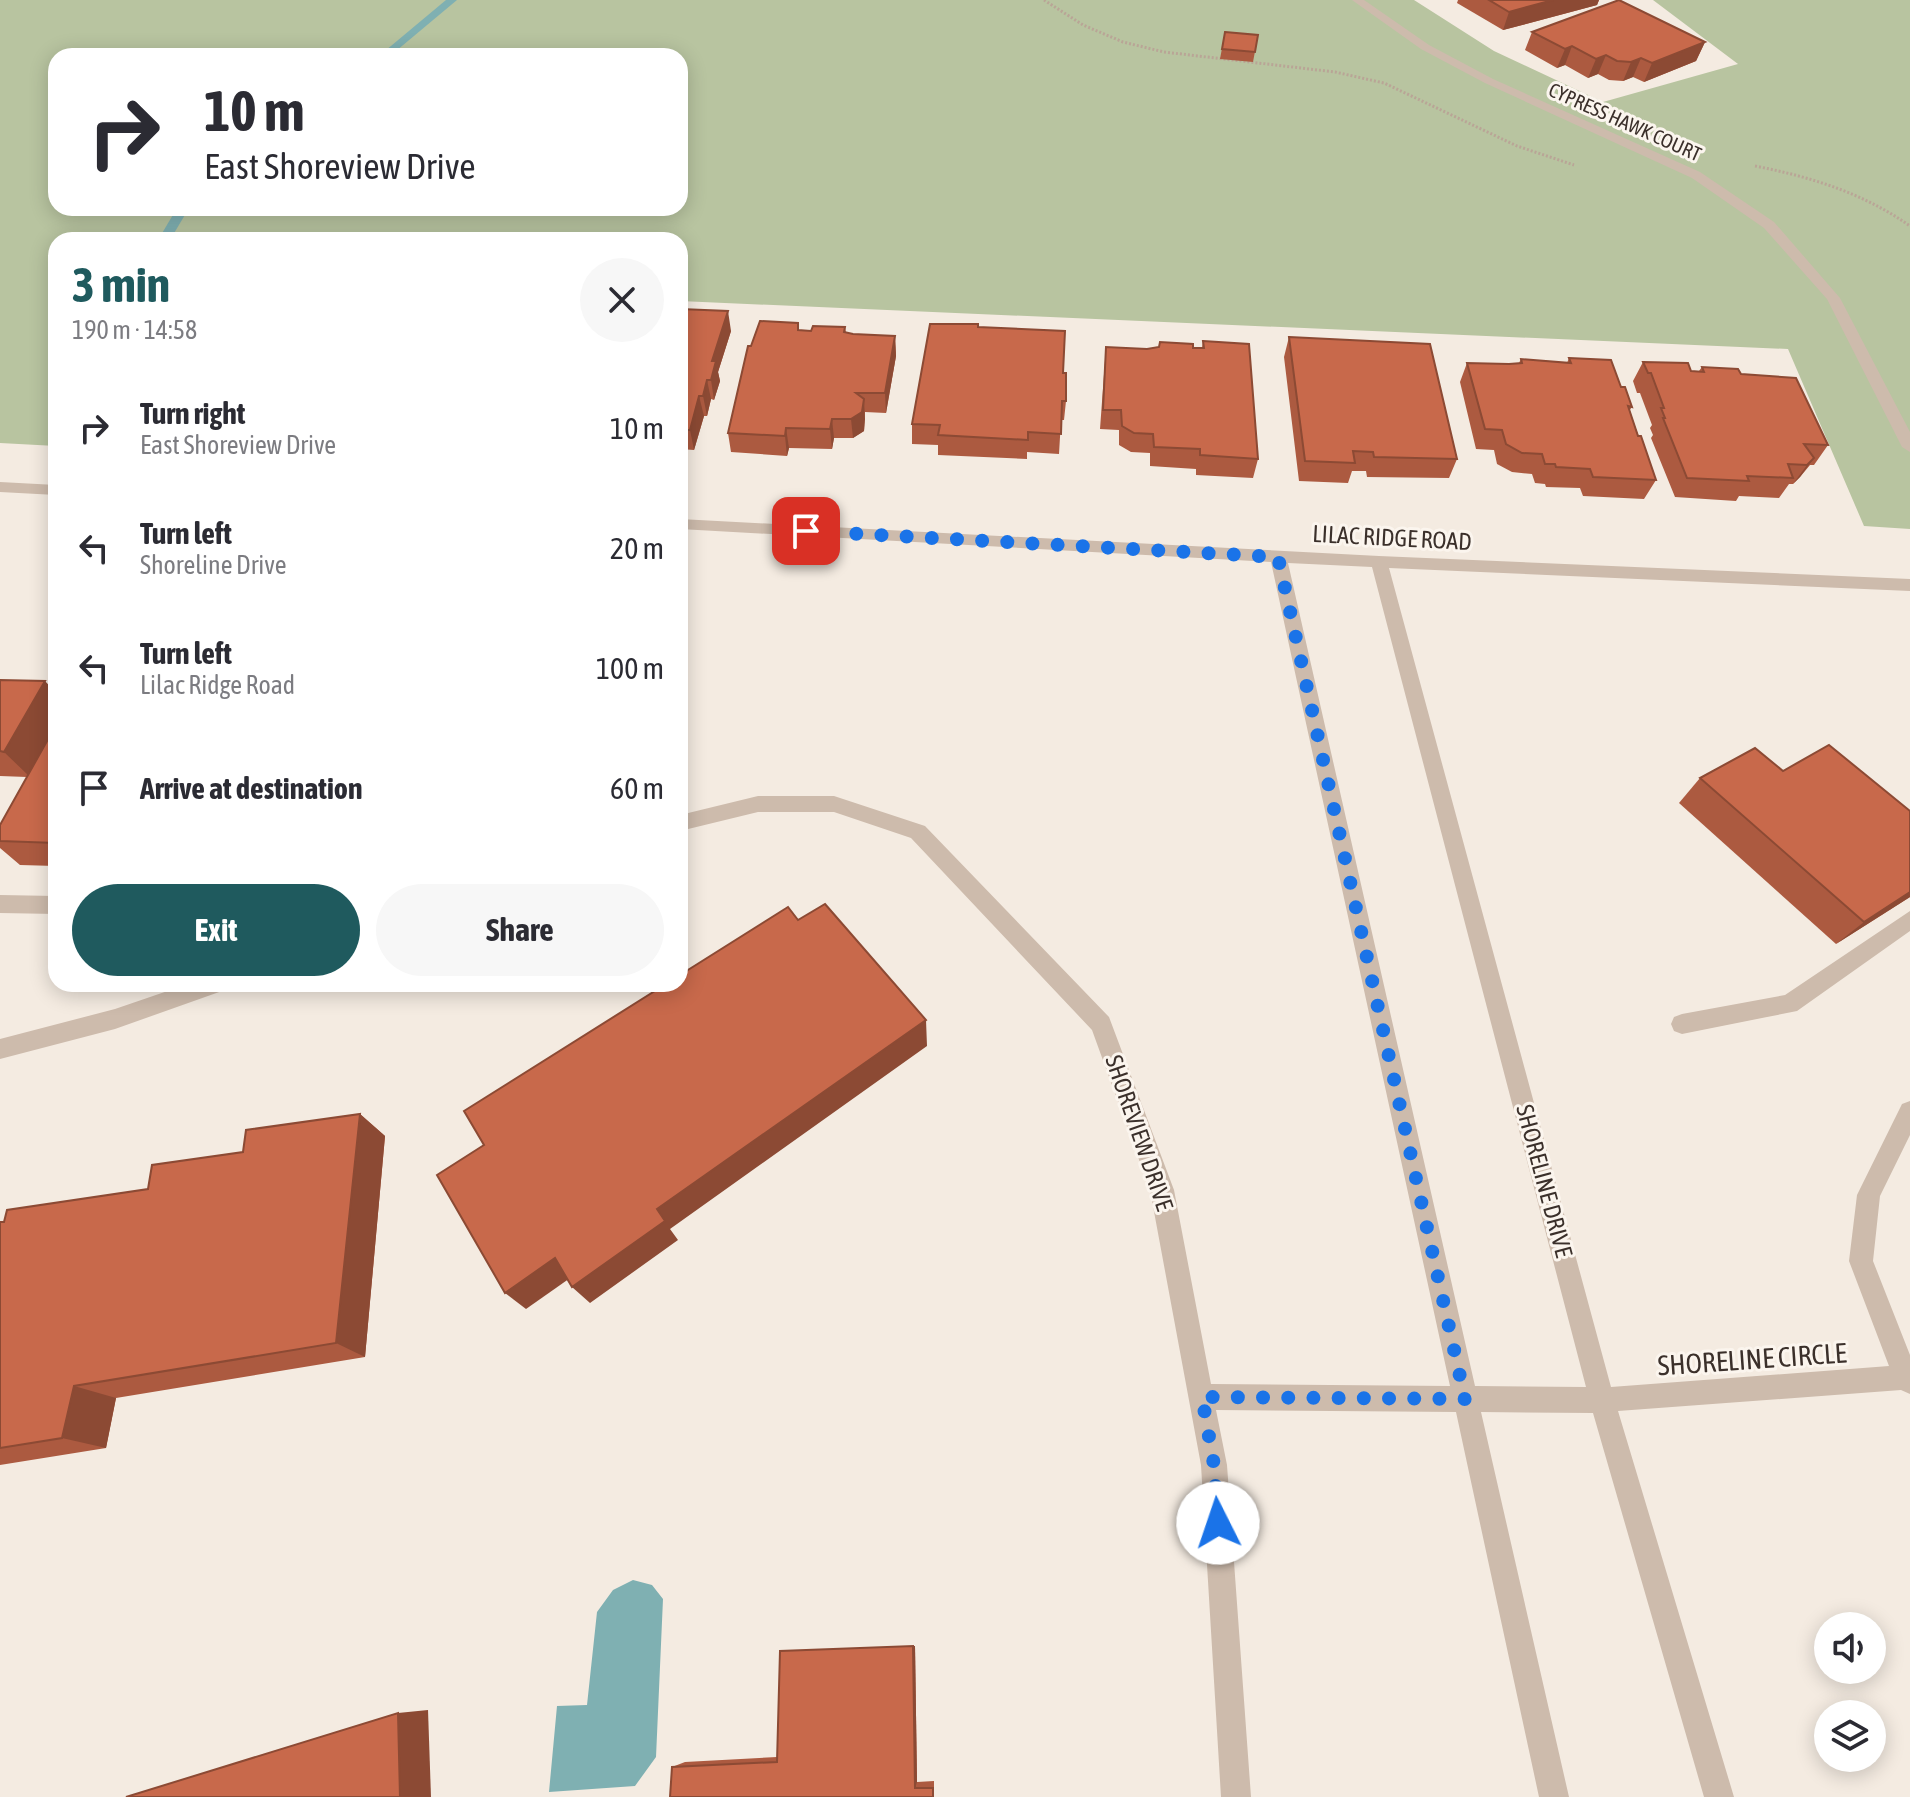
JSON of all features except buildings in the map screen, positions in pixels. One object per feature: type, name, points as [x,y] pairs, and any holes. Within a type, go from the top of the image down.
[{"type":"street","name":"CYPRESS HAWK COURT","points":[[1357,0],[1425,47],[1489,81],[1696,175],[1769,225],[1833,298],[1910,447]]},
{"type":"street","points":[[0,487],[48,490]]},
{"type":"street","name":"LILAC RIDGE ROAD","points":[[688,524],[1278,557],[1910,585]]},
{"type":"street","points":[[1278,557],[1554,1797]]},
{"type":"street","name":"SHORELINE DRIVE","points":[[1379,562],[1602,1400],[1719,1797]]},
{"type":"street","name":"SHOREVIEW DRIVE","points":[[688,821],[758,804],[834,804],[918,832],[1101,1024],[1162,1190],[1214,1465],[1236,1797]]},
{"type":"street","points":[[0,904],[48,905]]},
{"type":"street","points":[[1682,1024],[1790,1004],[1910,920]]},
{"type":"street","points":[[0,1049],[115,1019],[192,992]]},
{"type":"street","name":"SHORELINE CIRCLE","points":[[1202,1397],[1602,1400],[1908,1379],[1861,1261],[1869,1195],[1910,1111]]},
{"type":"green space","points":[[0,0],[1414,0],[1494,51],[1603,102],[1738,64],[1653,0],[1910,0],[1910,529],[1864,526],[1788,349],[688,301],[688,232],[48,232],[48,446],[0,443]]},
{"type":"water","points":[[633,1580],[652,1585],[663,1599],[656,1757],[635,1786],[549,1792],[557,1706],[587,1705],[597,1612],[613,1590]]},
{"type":"waterway","points":[[394,48],[452,0]]},
{"type":"waterway","points":[[169,232],[178,216]]},
{"type":"route","points":[[806,531],[1278,557],[1465,1399],[1202,1397],[1214,1465],[1218,1523]]}]
